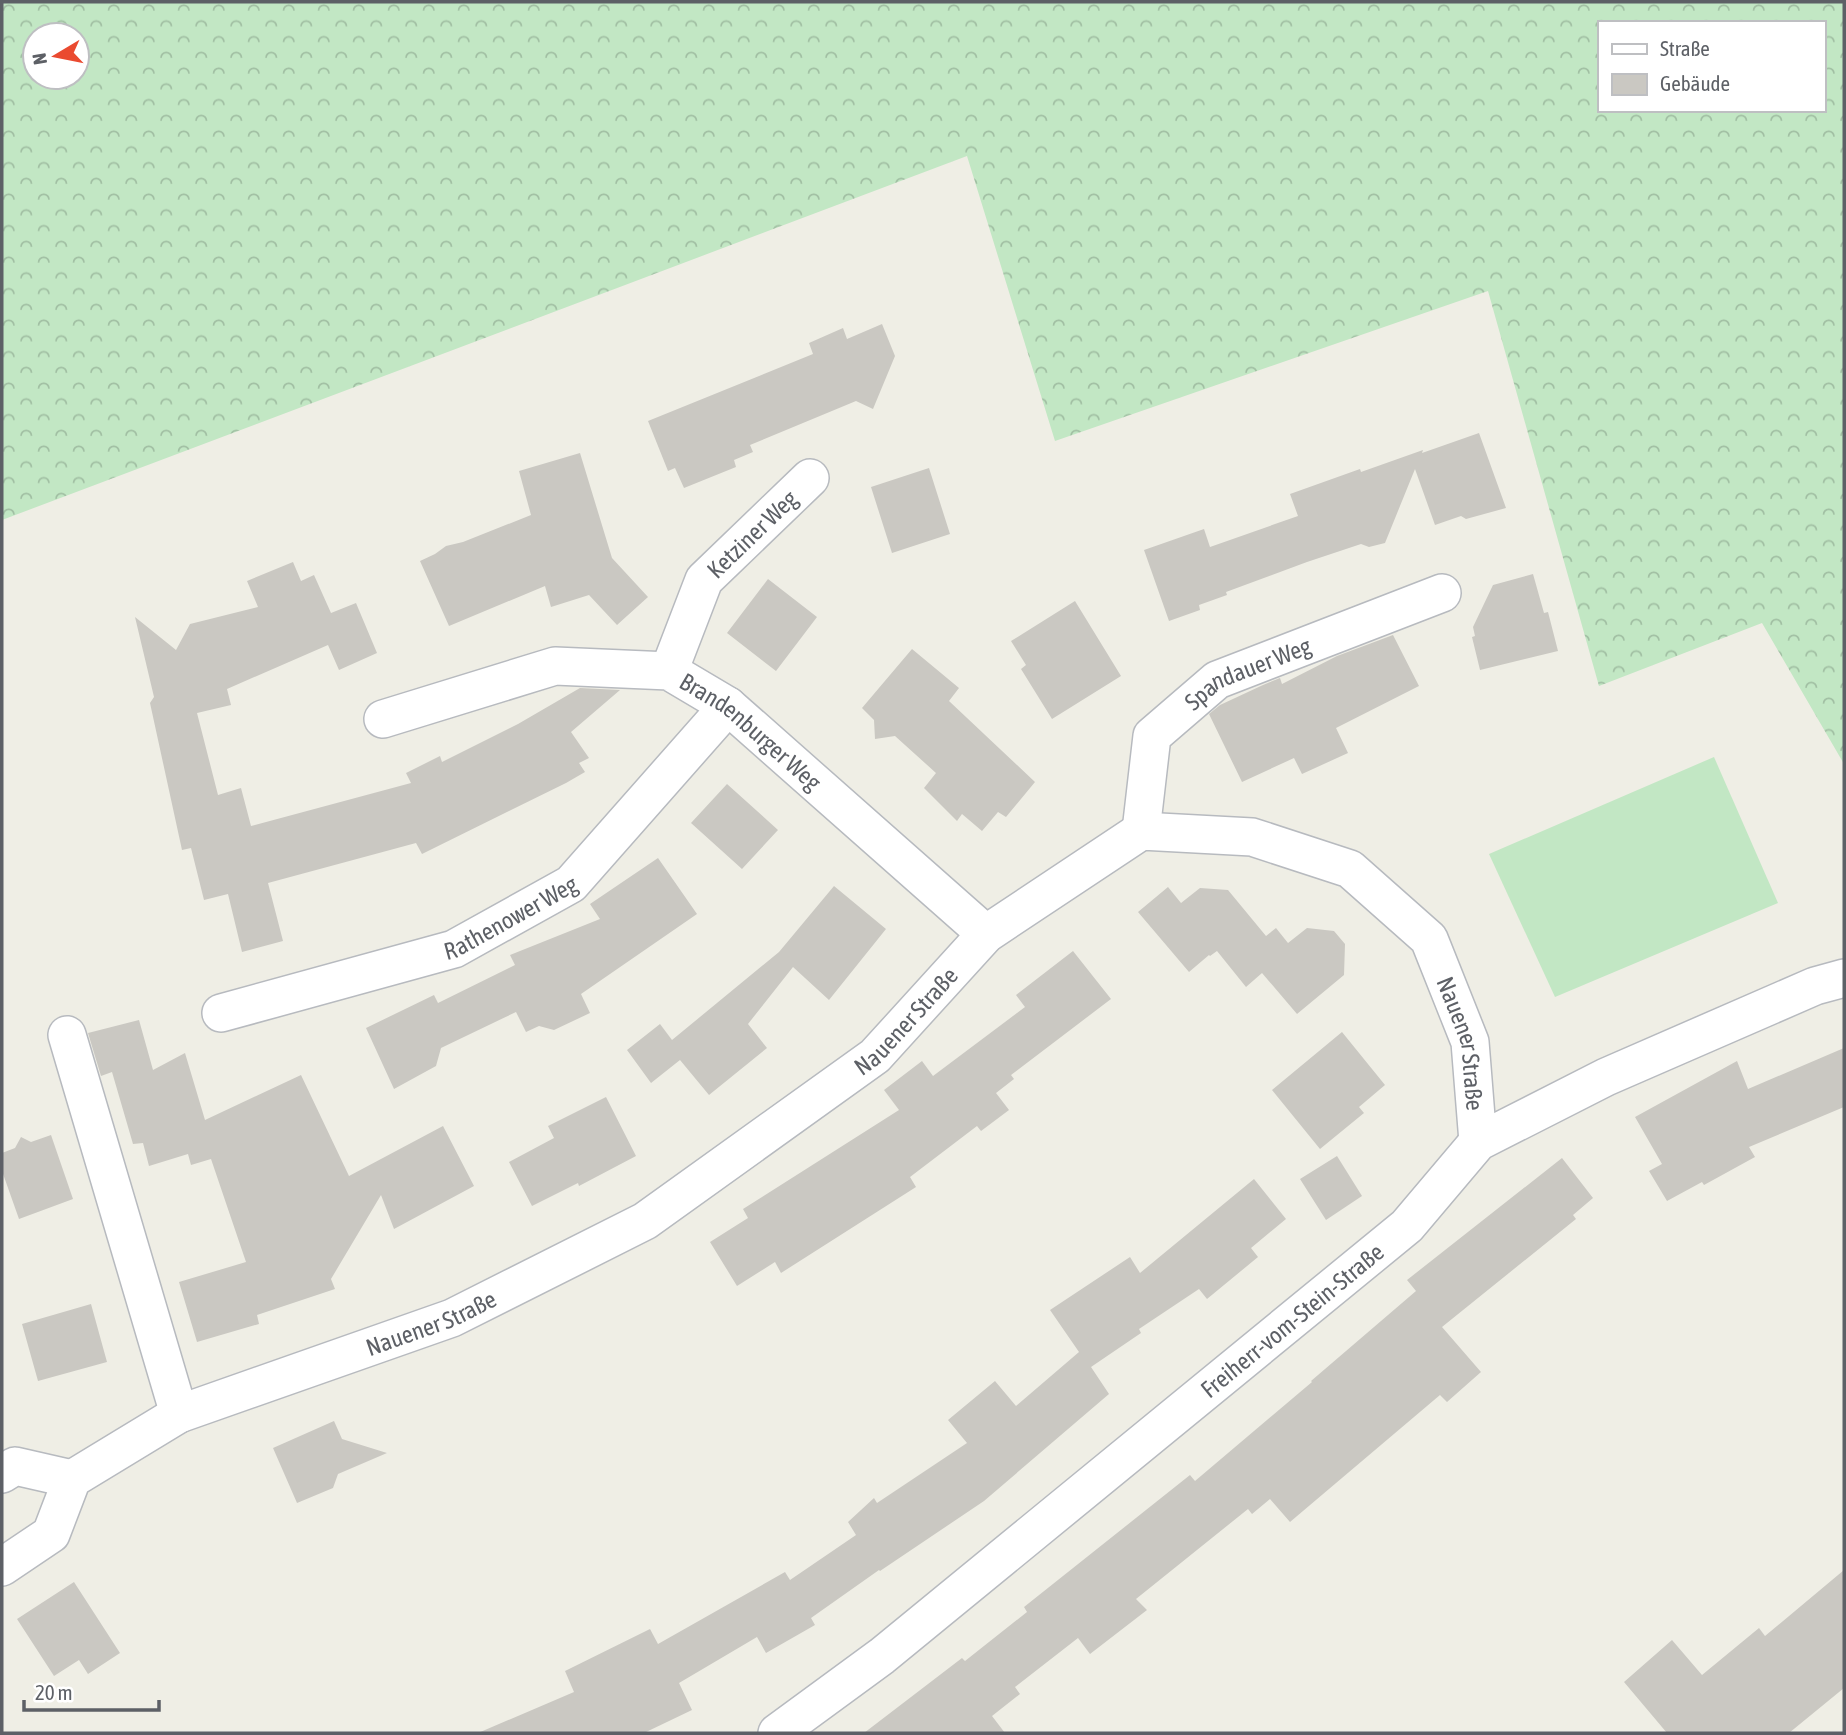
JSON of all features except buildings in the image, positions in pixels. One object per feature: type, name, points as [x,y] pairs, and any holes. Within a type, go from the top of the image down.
[{"type":"street","name":"Ketziner Weg","points":[[669,671],[704,580],[810,478]]},
{"type":"street","name":"Spandauer Weg","points":[[1141,831],[1152,736],[1217,680],[1442,593]]},
{"type":"street","name":"Brandenburger Weg","points":[[383,719],[555,666],[669,671],[728,706],[986,934]]},
{"type":"street","name":"Rathenower Weg","points":[[221,1013],[454,949],[571,884],[728,706]]},
{"type":"street","name":"Nauener Straße","points":[[72,1479],[179,1415],[452,1318],[645,1221],[875,1056],[986,934],[1141,831],[1252,837],[1350,869],[1429,939],[1470,1042],[1478,1142]]},
{"type":"street","name":"Freiherr-vom-Stein-Straße","points":[[777,1733],[882,1656],[1407,1226],[1478,1142],[1606,1077],[1815,986],[1844,978]]},
{"type":"street","points":[[67,1035],[179,1415]]},
{"type":"street","points":[[2,1474],[15,1466],[72,1479],[51,1534],[2,1567]]},
{"type":"green space","points":[[2,2],[1844,2],[1844,764],[1762,623],[1599,686],[1488,291],[1055,441],[967,156],[2,520]]},
{"type":"green space","points":[[1714,757],[1778,903],[1555,997],[1489,854]]}]
